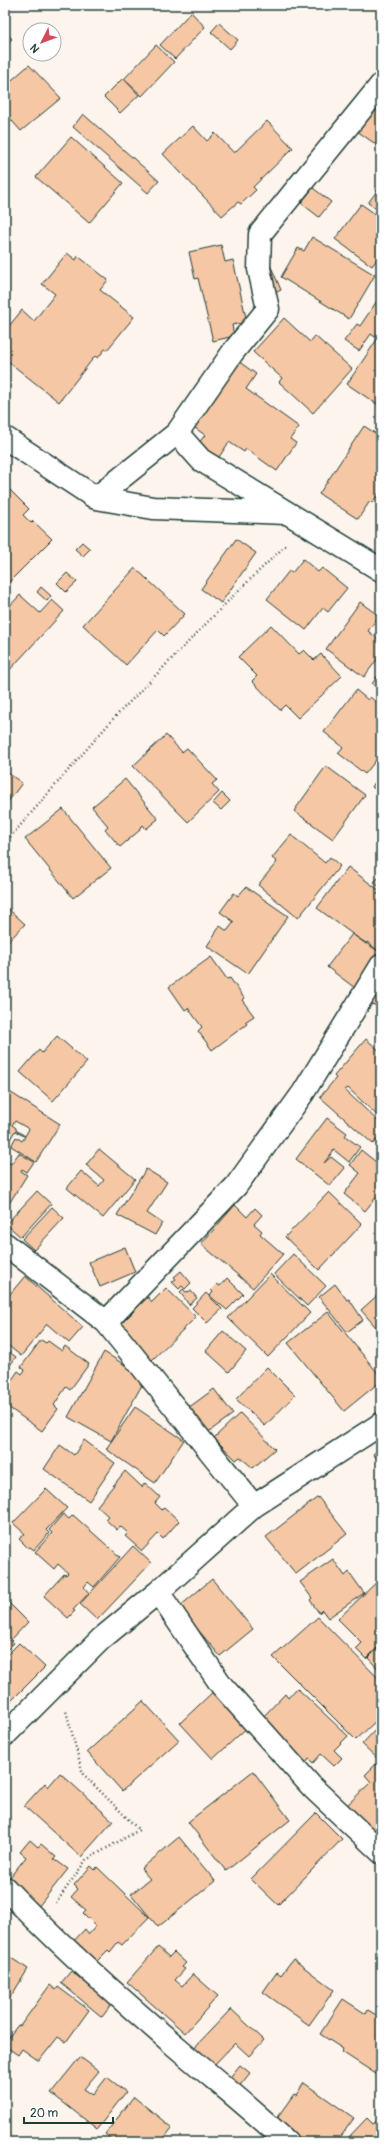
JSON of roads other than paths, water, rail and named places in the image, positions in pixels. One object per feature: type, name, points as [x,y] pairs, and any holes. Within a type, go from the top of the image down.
[{"type":"street","points":[[96,498],[177,433],[233,352],[268,309],[260,269],[260,234],[381,85]]},
{"type":"street","points":[[177,433],[201,460],[381,570]]},
{"type":"street","points":[[5,438],[96,498],[152,508],[288,513]]},
{"type":"street","points":[[106,1322],[236,1186],[303,1093],[381,966]]},
{"type":"street","points":[[5,1244],[106,1322],[254,1506]]},
{"type":"street","points":[[5,1735],[101,1638],[158,1592],[254,1506],[381,1424]]},
{"type":"street","points":[[158,1592],[222,1686],[313,1788],[381,1852]]},
{"type":"street","points":[[5,1888],[40,1925],[178,2048],[246,2104],[287,2142]]}]
